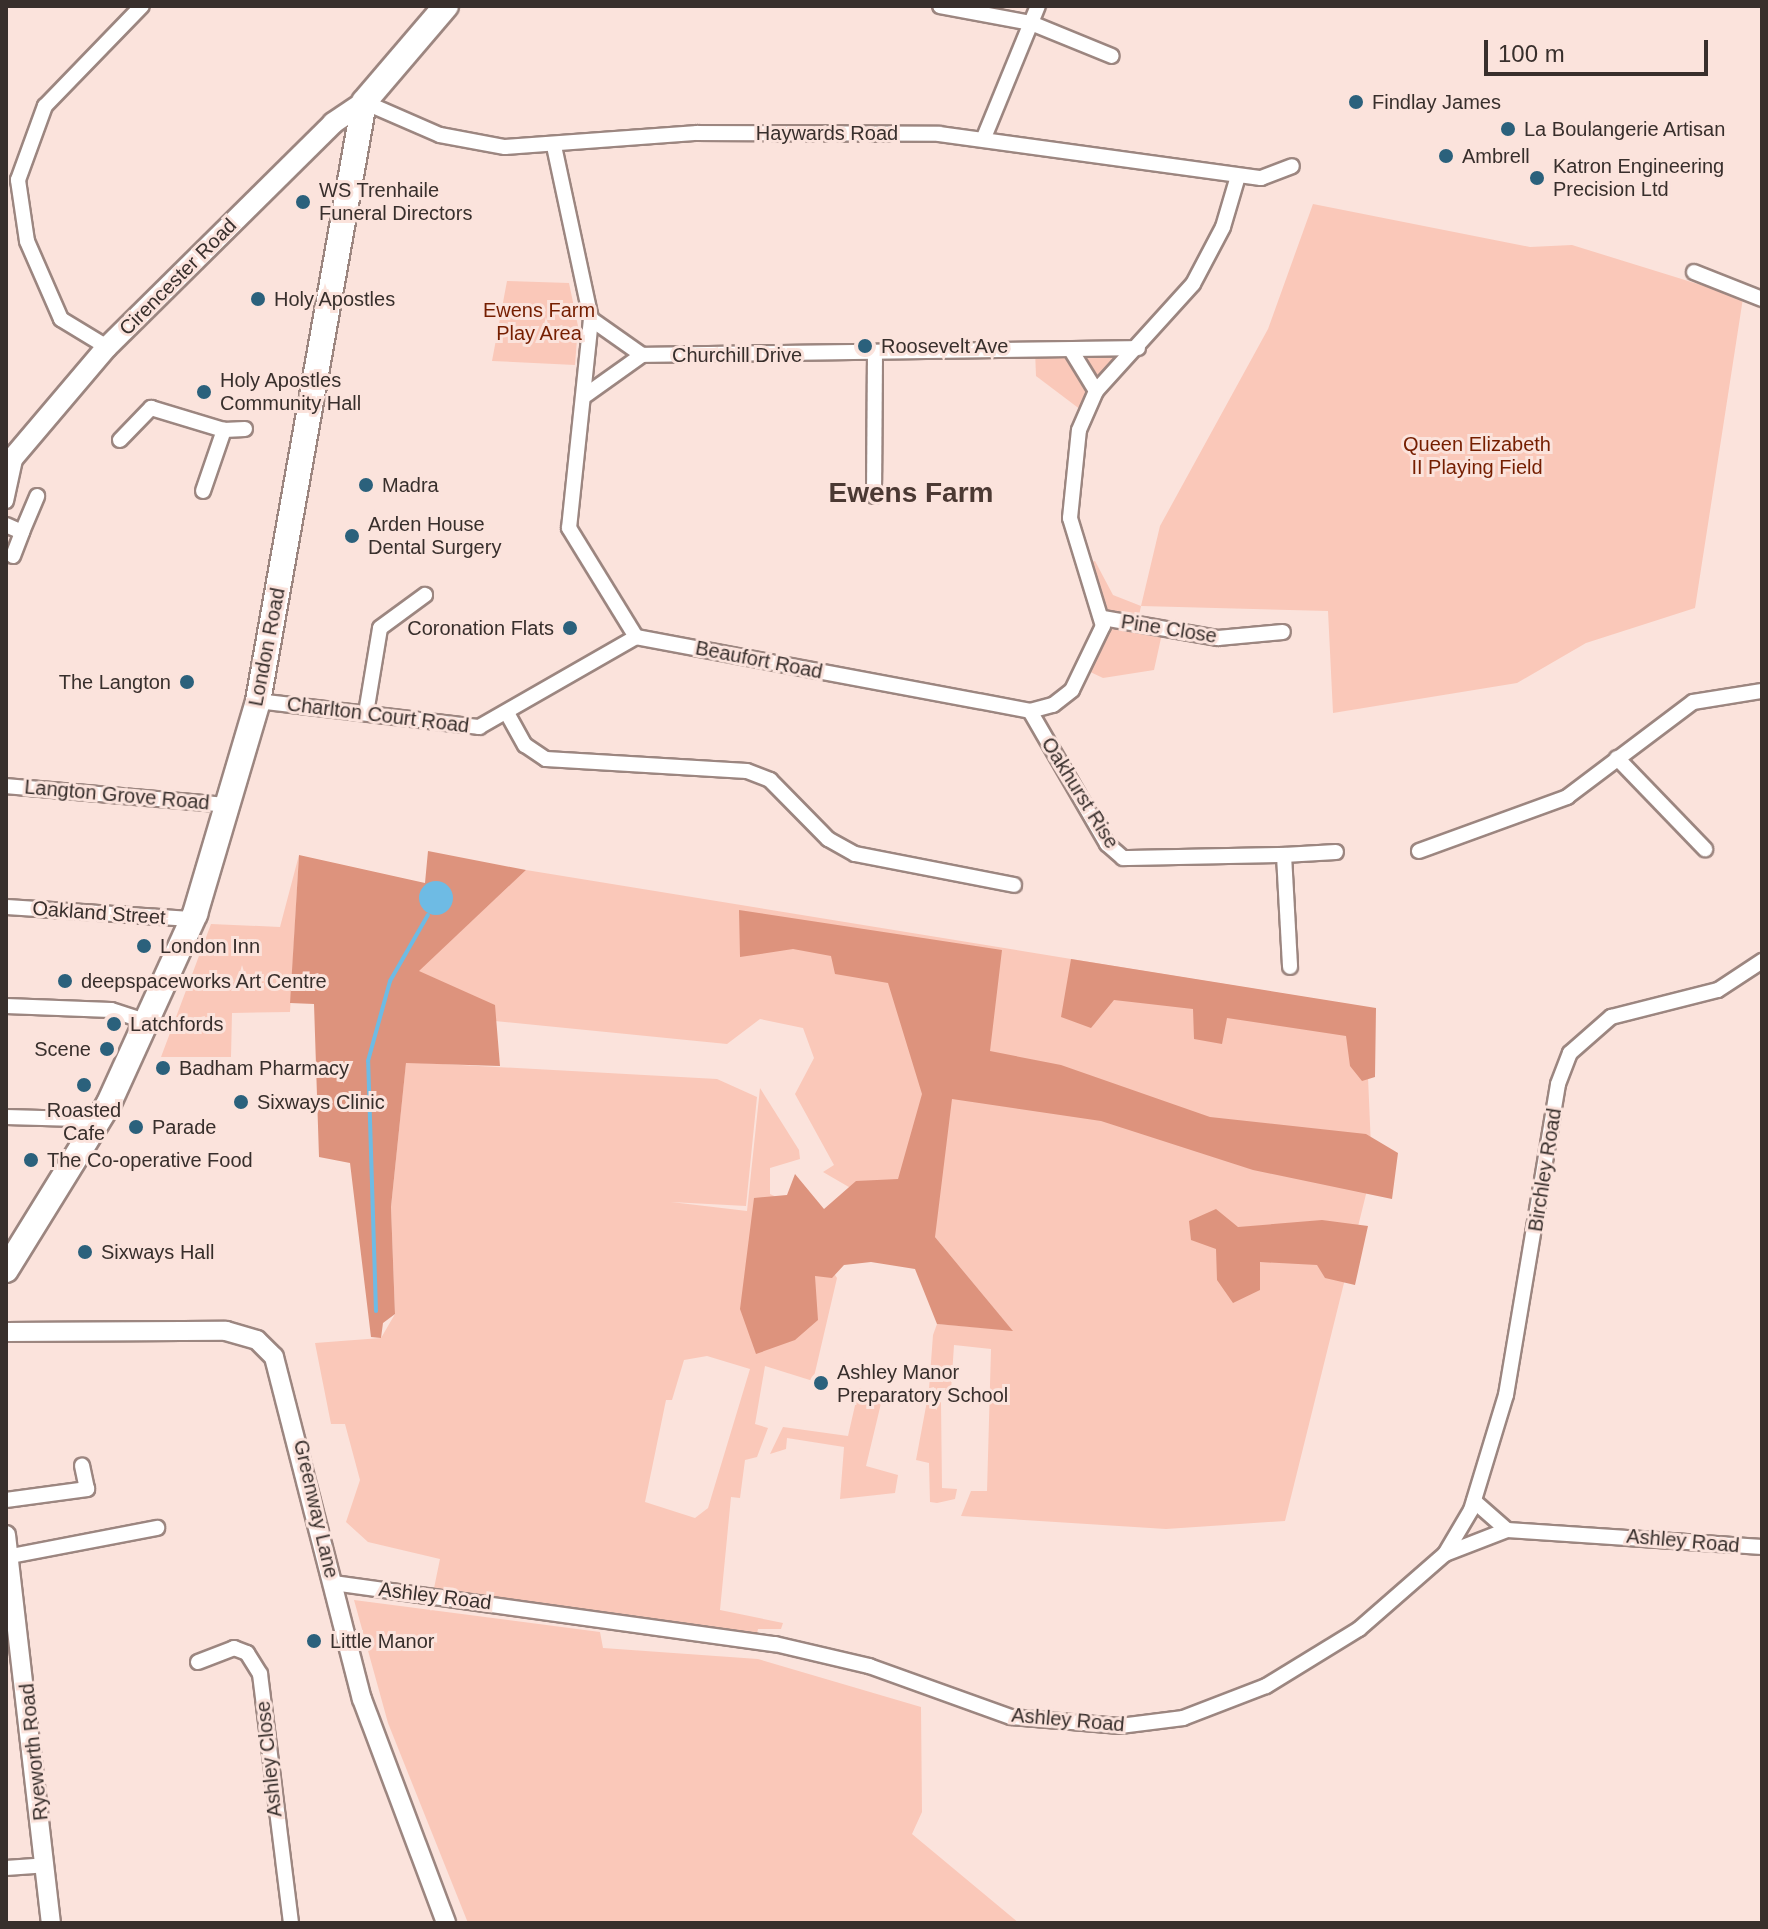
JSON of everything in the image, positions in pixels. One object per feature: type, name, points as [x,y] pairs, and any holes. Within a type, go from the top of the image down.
[{"type":"highway","points":[[364,102],[446,6]]},
{"type":"highway","name":"London Road","points":[[6,1270],[96,1128],[147,1022],[192,919],[228,805],[258,701],[364,102]]},
{"type":"main road","name":"Cirencester Road","points":[[11,461],[107,347],[333,123],[364,102]]},
{"type":"street","points":[[107,347],[61,319],[22,226],[18,180],[45,106],[142,6]]},
{"type":"street","points":[[940,6],[1031,23],[1112,56]]},
{"type":"street","points":[[985,135],[1038,6]]},
{"type":"street","name":"Haywards Road","points":[[364,102],[471,143],[554,146],[697,133],[985,135],[1238,176],[1268,179],[1292,166]]},
{"type":"street","points":[[554,146],[591,319],[586,395],[569,528],[636,637],[507,713],[525,745],[546,759],[747,771],[770,780],[828,839],[855,854],[1014,885]]},
{"type":"street","points":[[1030,711],[1072,690],[1097,645],[1103,618],[1078,552],[1069,501],[1074,447],[1096,391],[1138,348],[1204,265],[1238,176]]},
{"type":"street","points":[[1694,272],[1737,283],[1762,299]]},
{"type":"street","name":"Churchill Drive","points":[[591,319],[642,355],[1138,348]]},
{"type":"street","points":[[1071,350],[1096,391]]},
{"type":"street","points":[[874,496],[875,353]]},
{"type":"street","points":[[586,395],[642,355]]},
{"type":"street","points":[[120,440],[143,411],[168,412],[224,430],[245,429]]},
{"type":"street","points":[[203,491],[224,430]]},
{"type":"street","points":[[6,501],[11,461]]},
{"type":"street","points":[[13,556],[37,496]]},
{"type":"street","points":[[6,525],[22,532]]},
{"type":"street","points":[[366,713],[380,628],[425,595]]},
{"type":"street","name":"Pine Close","points":[[1103,618],[1218,638],[1283,632]]},
{"type":"street","name":"Beaufort Road","points":[[636,637],[1030,711]]},
{"type":"street","points":[[1419,851],[1549,806],[1693,702],[1762,691]]},
{"type":"street","name":"Charlton Court Road","points":[[258,701],[479,727],[507,713]]},
{"type":"street","name":"Oakhurst Rise","points":[[1030,711],[1117,854],[1139,862],[1336,852]]},
{"type":"street","points":[[1617,758],[1705,849]]},
{"type":"street","name":"Langton Grove Road","points":[[6,786],[228,805]]},
{"type":"street","points":[[1284,855],[1290,967]]},
{"type":"street","name":"Oakland Street","points":[[6,907],[192,919]]},
{"type":"street","name":"Birchley Road","points":[[1445,1554],[1474,1501],[1506,1395],[1558,1084],[1570,1053],[1611,1017],[1718,990],[1762,961]]},
{"type":"street","points":[[6,1006],[111,1010],[147,1022]]},
{"type":"street","points":[[6,1117],[78,1119],[96,1128]]},
{"type":"street","name":"Greenway Lane","points":[[6,1332],[226,1331],[262,1344],[283,1375],[362,1699],[446,1923]]},
{"type":"street","points":[[6,1500],[87,1489],[82,1466]]},
{"type":"street","points":[[1474,1501],[1507,1530]]},
{"type":"street","points":[[11,1556],[157,1528]]},
{"type":"street","name":"Ashley Road","points":[[333,1583],[775,1644],[869,1666],[1011,1717],[1120,1726],[1183,1718],[1266,1686],[1359,1629],[1445,1554],[1507,1530],[1762,1547]]},
{"type":"street","name":"Ryeworth Road","points":[[6,1535],[11,1556],[51,1923]]},
{"type":"street","name":"Ashley Close","points":[[198,1662],[234,1648],[247,1653],[260,1674],[291,1923]]},
{"type":"street","points":[[6,1868],[45,1865]]},
{"type":"green space","name":"Queen Elizabeth II Playing Field","points":[[1313,204],[1530,247],[1572,245],[1743,298],[1695,608],[1586,643],[1517,683],[1333,713],[1328,611],[1141,606],[1160,526],[1268,329]]},
{"type":"green space","name":"Ewens Farm Play Area","points":[[507,281],[569,283],[578,326],[575,365],[492,361]]},
{"type":"green space","points":[[1138,348],[1085,413],[1036,376],[1035,350]]},
{"type":"green space","points":[[1095,561],[1113,595],[1141,606],[1137,625],[1163,629],[1154,670],[1103,678],[1084,669],[1102,634],[1082,564]]},
{"type":"green space","points":[[299,855],[290,1012],[232,1013],[231,1057],[161,1057],[211,924],[280,927]]},
{"type":"green space","points":[[526,870],[1365,1007],[1372,1170],[1285,1521],[1166,1529],[961,1516],[971,1491],[987,1491],[991,1349],[954,1345],[951,1391],[929,1389],[933,1335],[937,1324],[1012,1330],[935,1237],[823,1172],[834,1165],[795,1094],[814,1058],[803,1028],[760,1019],[727,1044],[474,1019],[418,971]]},
{"type":"green space","points":[[406,1062],[717,1079],[757,1097],[746,1206],[671,1202],[747,1211],[760,1088],[799,1150],[800,1159],[770,1168],[770,1194],[789,1203],[837,1278],[813,1381],[765,1366],[755,1424],[768,1428],[757,1457],[745,1460],[740,1498],[731,1497],[720,1610],[783,1623],[781,1629],[758,1629],[756,1638],[433,1593],[440,1559],[368,1542],[346,1522],[360,1480],[345,1424],[331,1424],[315,1343],[381,1338],[395,1314],[391,1207]],"holes":[[[707,1356],[750,1369],[708,1508],[695,1518],[645,1502],[666,1400],[672,1400],[684,1360]]]},
{"type":"green space","points":[[859,1388],[883,1395],[866,1466],[898,1475],[895,1493],[840,1499],[844,1447],[787,1438],[786,1449],[770,1454],[783,1427],[848,1436]]},
{"type":"green space","points":[[927,1401],[941,1402],[942,1488],[957,1489],[955,1499],[937,1503],[930,1502],[929,1463],[916,1460]]},
{"type":"green space","points":[[354,1600],[600,1632],[603,1648],[758,1659],[921,1707],[922,1812],[912,1834],[1019,1923],[468,1923],[388,1723]]},
{"type":"shaded area","points":[[428,851],[526,870],[419,971],[495,1005],[500,1066],[406,1063],[391,1207],[395,1314],[383,1323],[381,1338],[371,1337],[350,1163],[319,1157],[314,1004],[290,1003],[299,855],[425,883]]},
{"type":"shaded area","points":[[739,910],[1002,950],[990,1051],[1061,1065],[1210,1117],[1366,1134],[1398,1153],[1392,1199],[1253,1170],[1101,1121],[952,1099],[935,1237],[1013,1331],[937,1324],[915,1269],[871,1262],[844,1265],[832,1278],[815,1276],[818,1320],[795,1340],[756,1354],[740,1309],[754,1198],[787,1195],[795,1174],[824,1209],[856,1181],[898,1179],[922,1094],[888,983],[835,974],[831,956],[793,949],[740,957]]},
{"type":"shaded area","points":[[1071,959],[1376,1008],[1375,1077],[1362,1081],[1350,1066],[1346,1036],[1227,1018],[1222,1044],[1194,1039],[1193,1009],[1114,1000],[1091,1028],[1061,1017]]},
{"type":"shaded area","points":[[1216,1209],[1238,1227],[1322,1220],[1368,1226],[1355,1285],[1325,1278],[1317,1265],[1260,1262],[1260,1290],[1233,1303],[1217,1280],[1216,1249],[1191,1240],[1189,1221]]},
{"type":"water","points":[[436,881],[448,886],[453,898],[448,910],[436,915],[424,910],[419,898],[424,886]]},
{"type":"waterway","points":[[376,1311],[368,1061],[390,981],[428,915]]},
{"type":"place","name":"Findlay James","points":[[1356,102]]},
{"type":"place","name":"La Boulangerie Artisan","points":[[1508,129]]},
{"type":"place","name":"Ambrell","points":[[1446,156]]},
{"type":"place","name":"Katron Engineering Precision Ltd","points":[[1537,178]]},
{"type":"place","name":"WS Trenhaile Funeral Directors","points":[[303,202]]},
{"type":"place","name":"Holy Apostles","points":[[258,299]]},
{"type":"place","name":"Roosevelt Ave","points":[[865,346]]},
{"type":"place","name":"Holy Apostles Community Hall","points":[[204,392]]},
{"type":"place","name":"Madra","points":[[366,485]]},
{"type":"place","name":"Arden House Dental Surgery","points":[[352,536]]},
{"type":"place","name":"Coronation Flats","points":[[570,628]]},
{"type":"place","name":"The Langton","points":[[187,682]]},
{"type":"place","name":"London Inn","points":[[144,946]]},
{"type":"place","name":"deepspaceworks Art Centre","points":[[65,981]]},
{"type":"place","name":"Latchfords","points":[[114,1024]]},
{"type":"place","name":"Scene","points":[[107,1049]]},
{"type":"place","name":"Badham Pharmacy","points":[[163,1068]]},
{"type":"place","name":"Roasted Cafe","points":[[84,1085]]},
{"type":"place","name":"Sixways Clinic","points":[[241,1102]]},
{"type":"place","name":"Parade","points":[[136,1127]]},
{"type":"place","name":"The Co-operative Food","points":[[31,1160]]},
{"type":"place","name":"Sixways Hall","points":[[85,1252]]},
{"type":"place","name":"Ashley Manor Preparatory School","points":[[821,1383]]},
{"type":"place","name":"Little Manor","points":[[314,1641]]},
{"type":"district","name":"Ewens Farm","points":[[911,493]]}]
